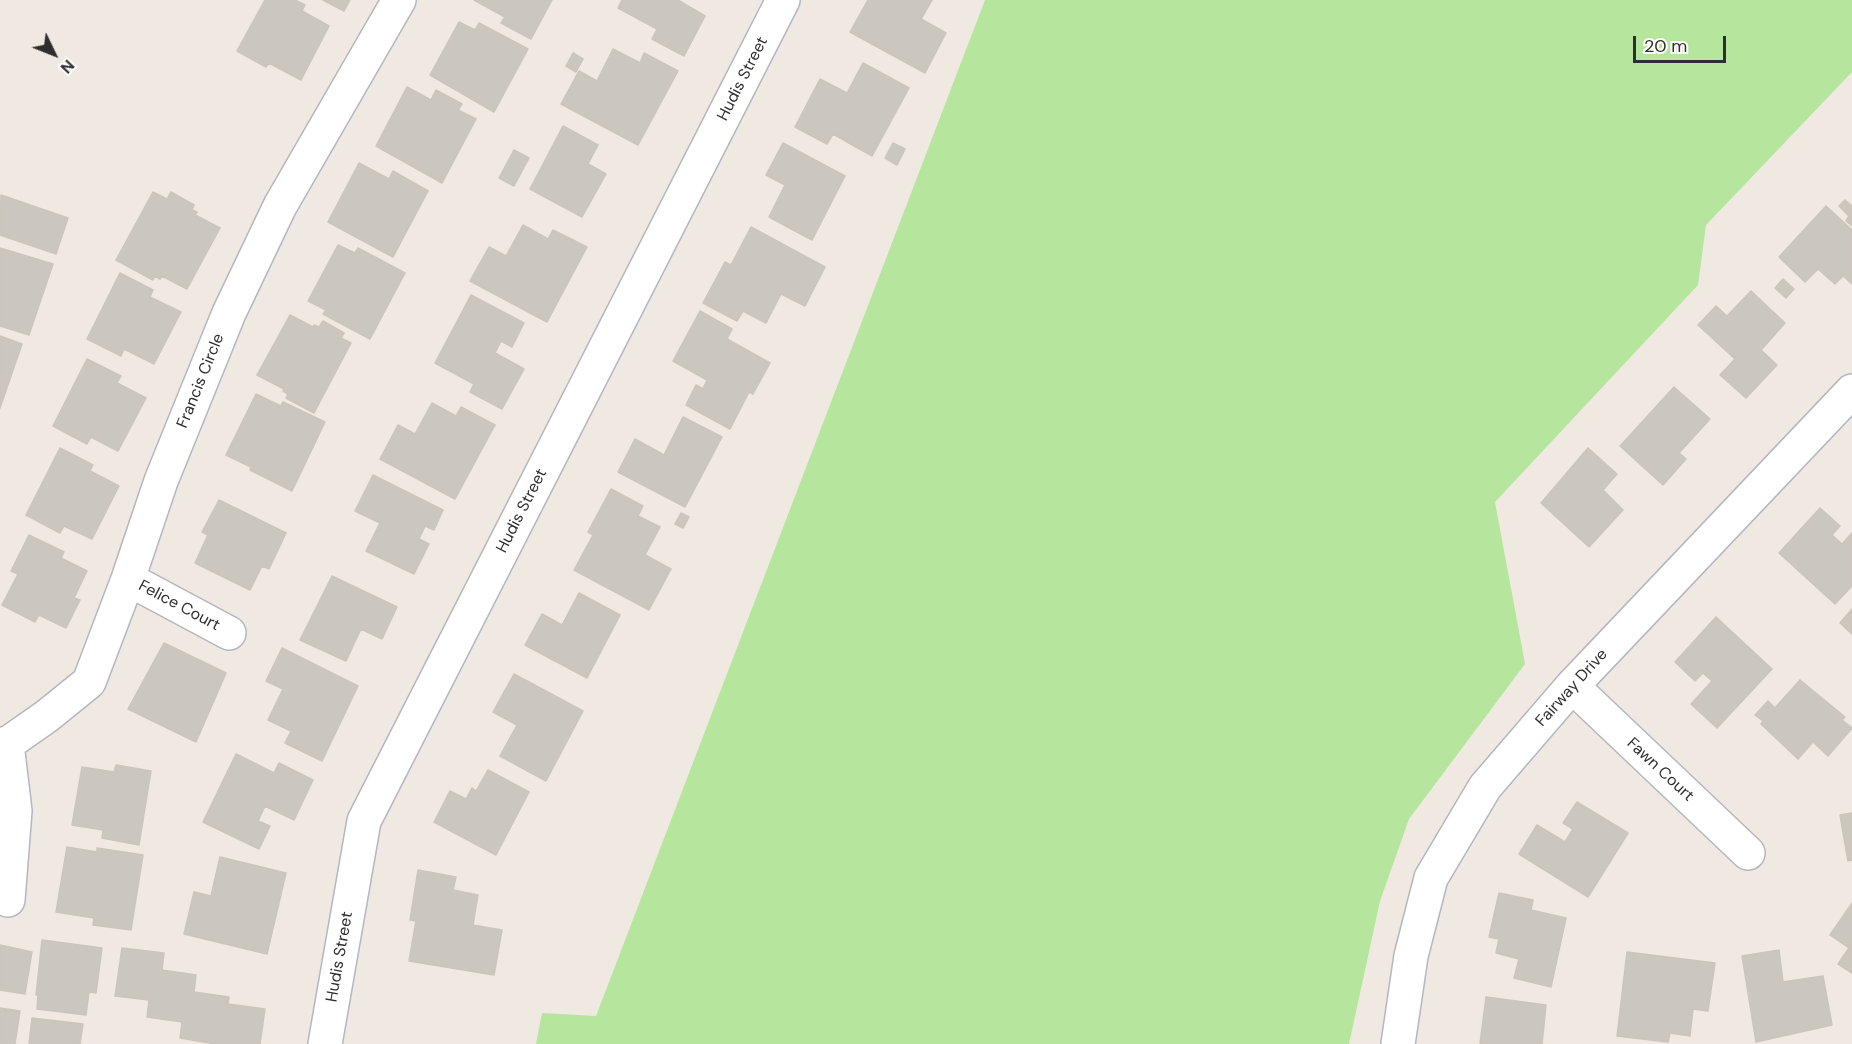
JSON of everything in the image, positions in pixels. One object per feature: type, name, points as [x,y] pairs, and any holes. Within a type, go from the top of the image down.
[{"type":"street","name":"Francis Circle","points":[[3,744],[47,716],[89,682],[128,579],[161,481],[229,313],[280,206],[399,0]]},
{"type":"street","name":"Hudis Street","points":[[325,1044],[364,821],[783,0]]},
{"type":"street","name":"Fairway Drive","points":[[1398,1044],[1411,956],[1431,878],[1485,787],[1572,686],[1852,391]]},
{"type":"street","name":"Felice Court","points":[[128,579],[229,633]]},
{"type":"street","name":"Fawn Court","points":[[1572,686],[1748,853]]},
{"type":"street","points":[[3,744],[15,812],[8,900]]},
{"type":"green space","points":[[985,0],[1852,0],[1852,72],[1706,225],[1698,285],[1495,502],[1525,664],[1409,819],[1380,901],[1349,1044],[536,1044],[542,1013],[596,1016]]},
{"type":"building","points":[[265,0],[295,0],[305,5],[302,11],[329,26],[301,80],[269,63],[266,67],[237,51]]},
{"type":"building","points":[[323,0],[350,0],[344,11]]},
{"type":"building","points":[[474,0],[552,0],[531,39],[501,23],[505,17]]},
{"type":"building","points":[[622,0],[678,0],[705,16],[684,56],[652,39],[657,29],[618,8]]},
{"type":"building","points":[[868,0],[932,0],[921,19],[946,33],[925,73],[850,32]]},
{"type":"building","points":[[459,22],[475,30],[479,23],[528,49],[494,112],[430,75]]},
{"type":"building","points":[[613,49],[640,63],[644,53],[678,71],[638,145],[561,104],[579,71],[597,81]]},
{"type":"building","points":[[573,53],[583,59],[576,72],[566,66]]},
{"type":"building","points":[[863,63],[909,88],[872,156],[833,134],[827,144],[795,127],[820,79],[847,93]]},
{"type":"building","points":[[407,87],[431,100],[436,90],[462,104],[458,110],[476,119],[442,183],[376,146]]},
{"type":"building","points":[[563,126],[598,145],[588,164],[606,174],[582,217],[530,189]]},
{"type":"building","points":[[783,143],[845,176],[812,240],[769,217],[785,185],[766,175]]},
{"type":"building","points":[[893,143],[905,149],[897,165],[885,158]]},
{"type":"building","points":[[514,150],[529,158],[514,186],[499,178]]},
{"type":"building","points":[[359,163],[389,179],[393,171],[428,191],[393,257],[328,222]]},
{"type":"building","points":[[153,192],[167,199],[171,192],[194,205],[192,210],[197,212],[195,215],[220,228],[187,289],[162,276],[160,279],[155,276],[153,280],[116,260]]},
{"type":"building","points":[[1,195],[68,218],[56,254],[0,235]]},
{"type":"building","points":[[1845,200],[1852,206],[1852,226],[1846,221],[1849,216],[1839,206]]},
{"type":"building","points":[[1826,206],[1852,230],[1852,284],[1843,276],[1835,284],[1818,269],[1805,282],[1779,257]]},
{"type":"building","points":[[523,225],[548,239],[553,230],[587,247],[547,322],[470,281],[489,247],[506,256]]},
{"type":"building","points":[[751,227],[825,267],[805,306],[781,294],[766,323],[743,311],[737,321],[703,303],[725,262],[731,265]]},
{"type":"building","points":[[338,245],[355,253],[358,248],[405,273],[370,339],[323,314],[326,310],[308,301]]},
{"type":"building","points":[[0,248],[53,264],[29,335],[0,326]]},
{"type":"building","points":[[120,273],[153,290],[150,297],[181,312],[154,364],[124,349],[121,356],[87,339]]},
{"type":"building","points":[[1783,279],[1794,289],[1786,298],[1775,288]]},
{"type":"building","points":[[1751,291],[1785,323],[1761,350],[1777,365],[1746,398],[1720,375],[1735,359],[1698,325],[1716,306],[1727,316]]},
{"type":"building","points":[[471,295],[524,323],[512,347],[501,341],[495,353],[524,369],[502,409],[470,392],[474,384],[435,363]]},
{"type":"building","points":[[700,311],[732,329],[727,339],[770,363],[753,394],[749,392],[730,429],[686,405],[696,385],[703,389],[707,380],[673,361]]},
{"type":"building","points":[[290,315],[313,327],[314,325],[319,327],[323,321],[344,333],[341,338],[351,343],[314,413],[286,398],[288,394],[283,391],[284,389],[257,375]]},
{"type":"building","points":[[0,336],[22,344],[0,408]]},
{"type":"building","points":[[87,359],[121,376],[117,383],[146,398],[118,451],[91,437],[87,444],[53,426]]},
{"type":"building","points":[[1674,387],[1710,419],[1679,453],[1686,459],[1663,485],[1620,446]]},
{"type":"building","points":[[256,394],[281,406],[283,402],[325,422],[292,491],[226,455]]},
{"type":"building","points":[[432,403],[456,416],[461,407],[495,425],[455,499],[380,459],[398,425],[415,434]]},
{"type":"building","points":[[683,417],[722,437],[685,507],[618,472],[635,439],[664,455]]},
{"type":"building","points":[[60,448],[93,465],[90,471],[119,486],[92,539],[64,526],[60,533],[26,515]]},
{"type":"building","points":[[1588,448],[1617,474],[1603,490],[1623,510],[1589,547],[1541,503]]},
{"type":"building","points":[[373,475],[443,510],[434,530],[425,526],[419,539],[429,544],[414,574],[366,551],[380,523],[355,511]]},
{"type":"building","points":[[611,489],[643,506],[638,516],[660,527],[645,555],[671,569],[649,610],[574,570],[593,535],[588,532]]},
{"type":"building","points":[[219,500],[286,533],[269,569],[262,566],[250,590],[195,563],[208,535],[202,532]]},
{"type":"building","points":[[1820,508],[1840,526],[1832,535],[1842,544],[1852,533],[1852,586],[1835,604],[1779,553]]},
{"type":"building","points":[[681,513],[689,517],[683,528],[675,524]]},
{"type":"building","points":[[29,535],[64,552],[61,558],[87,571],[74,598],[80,600],[66,628],[39,615],[35,622],[2,605],[18,574],[11,571]]},
{"type":"building","points":[[332,576],[397,607],[382,639],[361,629],[346,661],[300,640]]},
{"type":"building","points":[[579,593],[620,615],[587,678],[525,645],[542,614],[562,625]]},
{"type":"building","points":[[1852,609],[1852,634],[1840,623]]},
{"type":"building","points":[[1716,617],[1772,669],[1717,728],[1691,704],[1712,681],[1703,673],[1695,681],[1675,662]]},
{"type":"building","points":[[164,643],[226,673],[196,742],[128,709]]},
{"type":"building","points":[[282,648],[358,686],[322,761],[285,743],[291,731],[268,720],[283,689],[266,681]]},
{"type":"building","points":[[514,674],[583,711],[546,781],[500,756],[517,725],[493,712]]},
{"type":"building","points":[[1800,680],[1845,717],[1842,720],[1852,728],[1828,756],[1813,742],[1798,759],[1761,724],[1763,721],[1755,715],[1768,701],[1775,708]]},
{"type":"building","points":[[236,754],[274,773],[279,763],[313,780],[294,820],[265,806],[258,821],[270,826],[259,849],[203,822]]},
{"type":"building","points":[[116,765],[151,771],[139,845],[102,838],[103,830],[72,825],[82,767],[114,772]]},
{"type":"building","points":[[488,770],[529,792],[496,855],[434,822],[450,791],[466,799],[472,788],[476,791]]},
{"type":"building","points":[[1577,802],[1628,833],[1588,897],[1519,854],[1537,825],[1565,842],[1573,829],[1563,823]]},
{"type":"building","points":[[1852,813],[1852,860],[1848,861],[1840,815]]},
{"type":"building","points":[[67,847],[97,852],[97,848],[143,855],[131,930],[93,925],[94,918],[56,912]]},
{"type":"building","points":[[220,857],[286,873],[267,954],[184,934],[194,892],[211,896]]},
{"type":"building","points":[[418,870],[456,877],[453,890],[478,895],[473,925],[502,930],[494,975],[409,961],[416,921],[410,920]]},
{"type":"building","points":[[1499,893],[1533,900],[1531,910],[1566,918],[1551,987],[1514,978],[1519,959],[1496,953],[1499,939],[1489,937]]},
{"type":"building","points":[[1852,903],[1852,973],[1838,964],[1849,948],[1830,935]]},
{"type":"building","points":[[42,940],[102,948],[96,993],[89,992],[86,1015],[37,1009],[38,995],[36,995]]},
{"type":"building","points":[[0,945],[32,952],[25,994],[0,990]]},
{"type":"building","points":[[122,948],[164,953],[162,970],[196,975],[194,992],[229,997],[228,1004],[265,1009],[260,1044],[215,1044],[180,1038],[182,1022],[147,1017],[149,1000],[115,996]]},
{"type":"building","points":[[1779,950],[1783,982],[1823,976],[1832,1025],[1756,1042],[1742,956]]},
{"type":"building","points":[[1627,952],[1715,963],[1708,1011],[1693,1009],[1690,1036],[1670,1033],[1668,1042],[1617,1036]]},
{"type":"building","points":[[1486,997],[1546,1005],[1542,1044],[1480,1044]]},
{"type":"building","points":[[0,1008],[20,1011],[15,1044],[0,1044]]},
{"type":"building","points":[[32,1018],[83,1024],[80,1044],[29,1044]]}]
